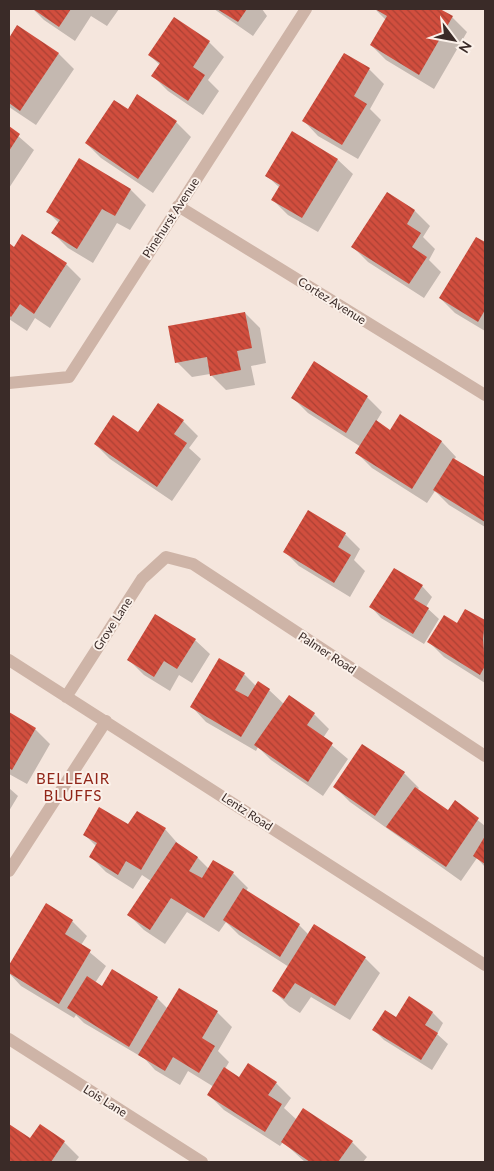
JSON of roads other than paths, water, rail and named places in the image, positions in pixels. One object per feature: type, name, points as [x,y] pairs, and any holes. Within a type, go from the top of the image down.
[{"type":"street","name":"Pinehurst Avenue","points":[[9,383],[69,377],[306,9]]},
{"type":"street","name":"Cortez Avenue","points":[[178,206],[485,395]]},
{"type":"street","name":"Grove Lane","points":[[66,697],[142,579],[166,557]]},
{"type":"street","name":"Palmer Road","points":[[166,557],[193,564],[485,756]]},
{"type":"street","name":"Lentz Road","points":[[9,660],[485,965]]},
{"type":"street","points":[[9,871],[106,721]]},
{"type":"street","name":"Lois Lane","points":[[9,1039],[202,1162]]},
{"type":"district","name":"BELLEAIR BLUFFS","points":[[73,788]]}]
